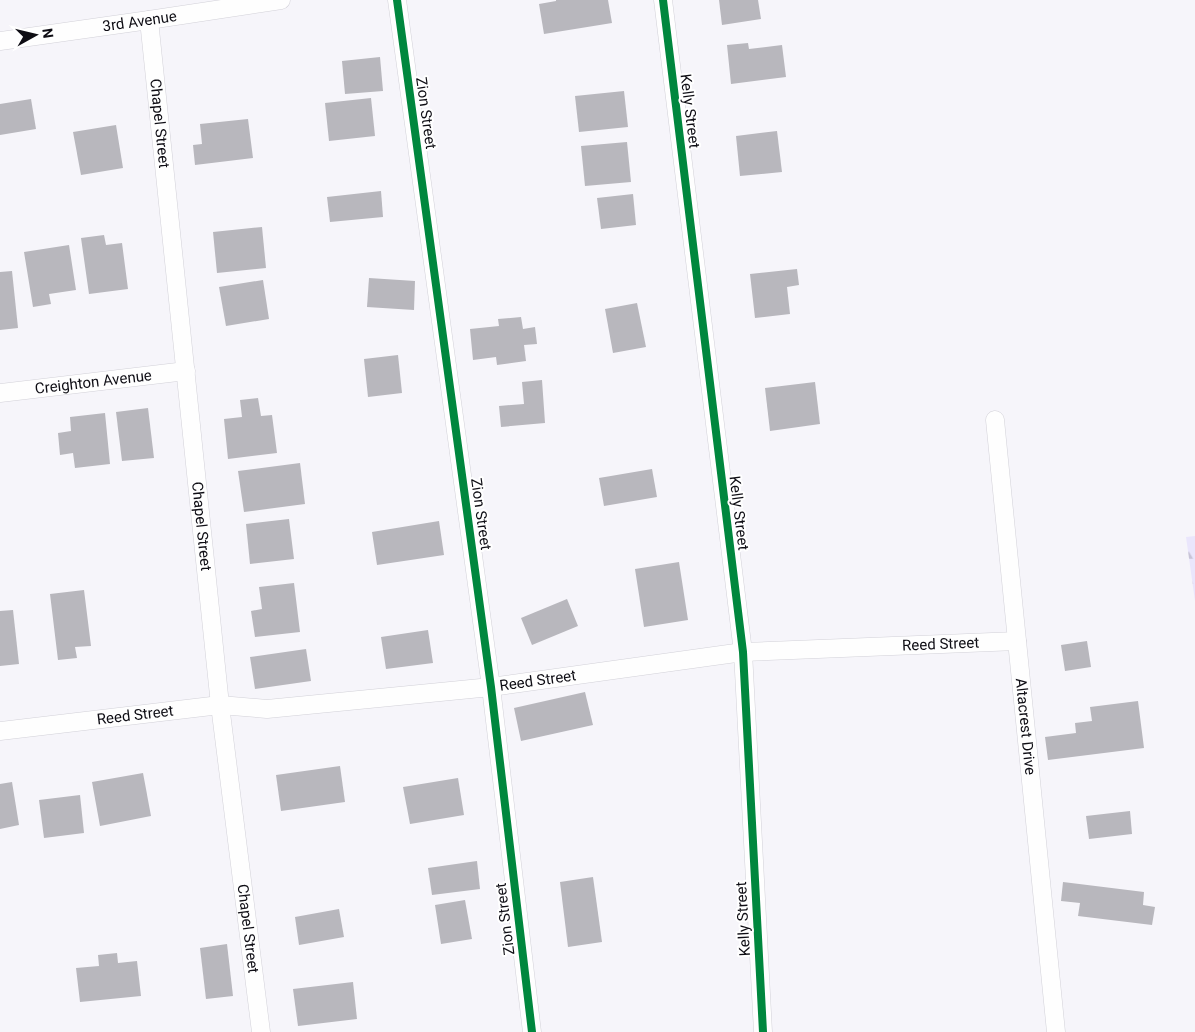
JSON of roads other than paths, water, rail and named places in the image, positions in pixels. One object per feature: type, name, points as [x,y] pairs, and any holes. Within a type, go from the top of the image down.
[{"type":"street","name":"3rd Avenue","points":[[0,41],[149,20],[216,5],[281,0]]},
{"type":"street","name":"Zion Street","points":[[397,0],[491,687],[532,1032]]},
{"type":"street","name":"Kelly Street","points":[[662,0],[743,652],[762,1032]]},
{"type":"street","name":"Chapel Street","points":[[149,20],[220,705],[260,1032]]},
{"type":"street","name":"Creighton Avenue","points":[[0,393],[186,371]]},
{"type":"street","name":"Altacrest Drive","points":[[995,420],[1056,1032]]},
{"type":"street","name":"Reed Street","points":[[0,731],[220,705],[267,709],[491,687],[743,652],[1017,641]]}]
